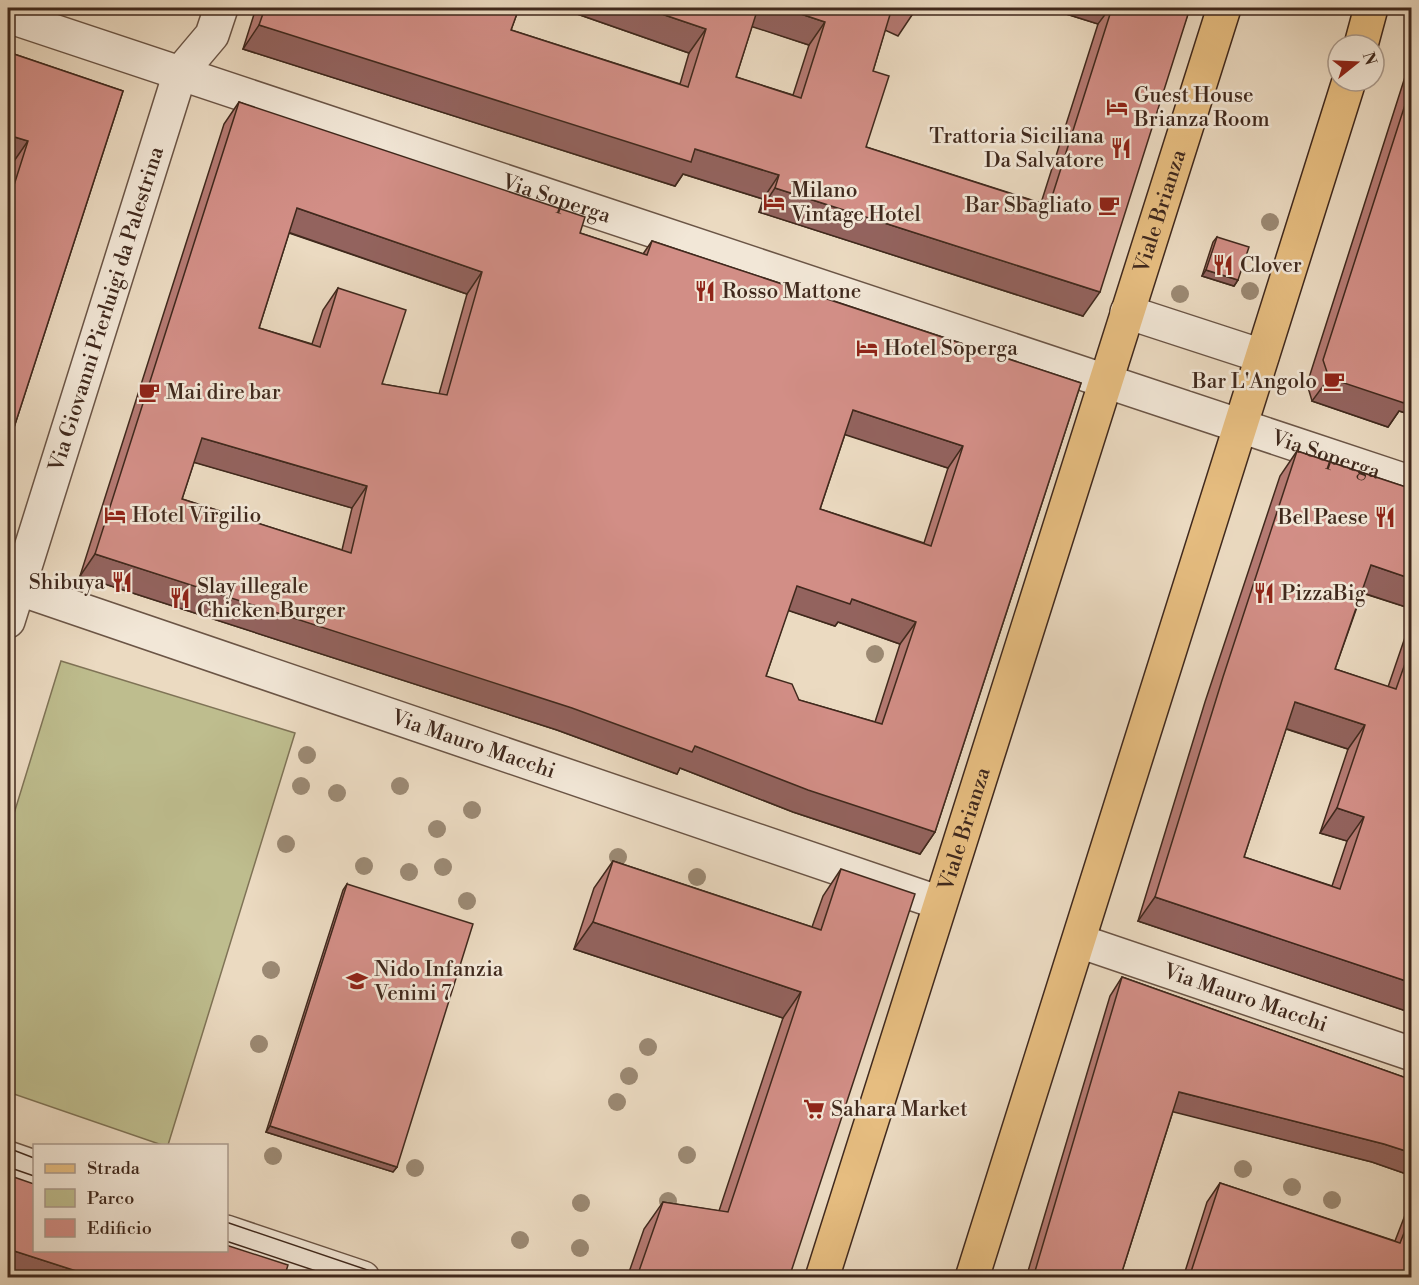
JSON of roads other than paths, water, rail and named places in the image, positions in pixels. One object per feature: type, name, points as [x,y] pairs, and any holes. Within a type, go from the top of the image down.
[{"type":"main road","name":"Viale Brianza","points":[[822,1278],[1104,380],[1224,8]]},
{"type":"main road","points":[[1364,33],[1371,8]]},
{"type":"main road","points":[[972,1278],[1345,93]]},
{"type":"street","name":"Via Giovanni Pierluigi da Palestrina","points":[[8,621],[13,587],[180,73],[212,35],[221,8]]},
{"type":"street","name":"Via Soperga","points":[[8,16],[1104,380]]},
{"type":"street","points":[[1127,312],[1262,356]]},
{"type":"street","points":[[1104,380],[1239,425]]},
{"type":"street","name":"Via Soperga","points":[[1239,425],[1412,483]]},
{"type":"street","name":"Via Mauro Macchi","points":[[13,587],[940,903]]},
{"type":"street","name":"Via Mauro Macchi","points":[[1080,940],[1412,1054]]},
{"type":"street","points":[[8,1158],[33,1167]]},
{"type":"street","points":[[228,1233],[363,1278]]},
{"type":"tram line","points":[[8,1148],[33,1158]]},
{"type":"tram line","points":[[8,1167],[33,1176]]},
{"type":"tram line","points":[[228,1223],[391,1278]]},
{"type":"tram line","points":[[228,1242],[337,1278]]},
{"type":"place","name":"Guest House Brianza Room","points":[[1117,107]]},
{"type":"place","name":"Trattoria Siciliana Da Salvatore","points":[[1121,148]]},
{"type":"place","name":"Milano Vintage Hotel","points":[[774,202]]},
{"type":"place","name":"Bar Sbagliato","points":[[1109,205]]},
{"type":"place","name":"Clover","points":[[1223,265]]},
{"type":"place","name":"Rosso Mattone","points":[[705,291]]},
{"type":"place","name":"Hotel Soperga","points":[[867,348]]},
{"type":"place","name":"Bar L'Angolo","points":[[1334,381]]},
{"type":"place","name":"Mai dire bar","points":[[149,392]]},
{"type":"place","name":"Hotel Virgilio","points":[[115,515]]},
{"type":"place","name":"Bel Paese","points":[[1385,517]]},
{"type":"place","name":"Shibuya","points":[[122,582]]},
{"type":"place","name":"PizzaBig","points":[[1264,593]]},
{"type":"place","name":"Slay illegale Chicken Burger","points":[[180,598]]},
{"type":"place","name":"Nido Infanzia Venini 7","points":[[357,981]]},
{"type":"place","name":"Sahara Market","points":[[814,1109]]}]
